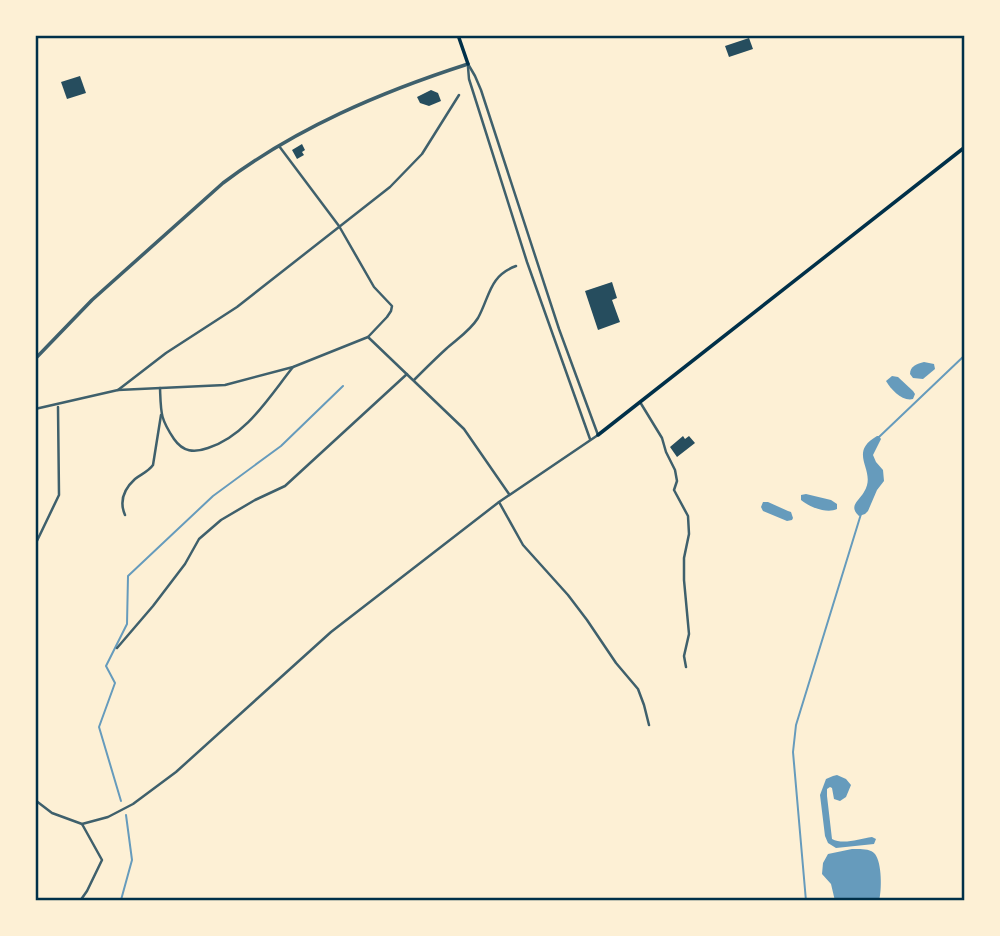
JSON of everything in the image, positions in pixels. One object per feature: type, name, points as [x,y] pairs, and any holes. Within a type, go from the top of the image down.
[{"type":"main road","points":[[458,35],[468,64]]},
{"type":"main road","points":[[598,435],[965,146]]},
{"type":"street","points":[[35,359],[92,300],[242,168],[304,130],[353,107],[468,64]]},
{"type":"street","points":[[35,800],[52,813],[82,824],[108,817],[133,804],[176,772],[331,632],[509,494],[598,435],[559,329],[481,90],[468,64]]},
{"type":"street","points":[[468,64],[469,79],[527,262],[590,440]]},
{"type":"street","points":[[118,390],[166,353],[237,307],[381,196],[422,154],[459,95]]},
{"type":"street","points":[[35,409],[118,390],[225,385],[293,367],[368,337],[387,317],[392,306],[374,287],[340,226],[279,146]]},
{"type":"street","points":[[414,380],[466,332],[477,318],[492,285],[504,270],[516,266]]},
{"type":"street","points":[[368,337],[464,429],[509,494]]},
{"type":"street","points":[[161,415],[173,437],[184,449],[192,452],[204,450],[226,442],[243,428],[293,367]]},
{"type":"street","points":[[117,648],[153,607],[199,539],[221,520],[285,486],[407,374]]},
{"type":"street","points":[[125,515],[121,506],[122,498],[136,478],[150,470],[153,465],[161,415],[160,388]]},
{"type":"street","points":[[640,402],[662,438],[675,470],[677,481],[674,490],[688,516],[689,534],[684,558],[688,634],[684,656],[686,667]]},
{"type":"street","points":[[35,545],[59,495],[58,405]]},
{"type":"street","points":[[499,502],[523,545],[574,603],[616,663],[638,689],[649,725]]},
{"type":"street","points":[[80,901],[102,860],[82,824]]},
{"type":"water","points":[[924,362],[934,364],[935,369],[923,379],[913,378],[911,369]]},
{"type":"water","points":[[892,376],[898,377],[913,391],[913,399],[901,397],[891,388],[886,381]]},
{"type":"water","points":[[877,436],[881,439],[873,455],[883,470],[884,481],[868,511],[859,516],[854,506],[864,492],[868,476],[864,449]]},
{"type":"water","points":[[801,495],[831,500],[837,504],[837,509],[823,510],[809,505],[801,500]]},
{"type":"water","points":[[763,502],[791,512],[792,520],[787,521],[763,511]]},
{"type":"water","points":[[837,775],[851,785],[846,797],[840,801],[834,799],[832,788],[827,789],[832,839],[846,842],[872,837],[876,839],[874,844],[836,848],[828,843],[820,795],[826,779]]},
{"type":"water","points":[[864,849],[875,854],[881,877],[879,901],[835,901],[831,884],[822,874],[823,863],[828,854]]},
{"type":"building","points":[[749,38],[753,49],[729,57],[725,46]]},
{"type":"building","points":[[80,76],[86,93],[67,99],[61,82]]},
{"type":"building","points":[[431,90],[438,93],[441,101],[429,106],[420,103],[417,97]]},
{"type":"building","points":[[302,144],[304,155],[297,159],[292,150]]},
{"type":"building","points":[[612,282],[617,298],[612,300],[620,322],[598,330],[585,291]]},
{"type":"building","points":[[683,436],[685,439],[689,436],[695,443],[677,457],[670,447]]},
{"type":"waterway","points":[[879,437],[965,355]]},
{"type":"waterway","points":[[121,801],[99,727],[115,683],[106,666],[127,624],[128,576],[213,496],[281,446],[343,386]]},
{"type":"waterway","points":[[806,901],[793,752],[796,725],[861,514]]},
{"type":"waterway","points":[[121,900],[132,860],[126,815]]}]
